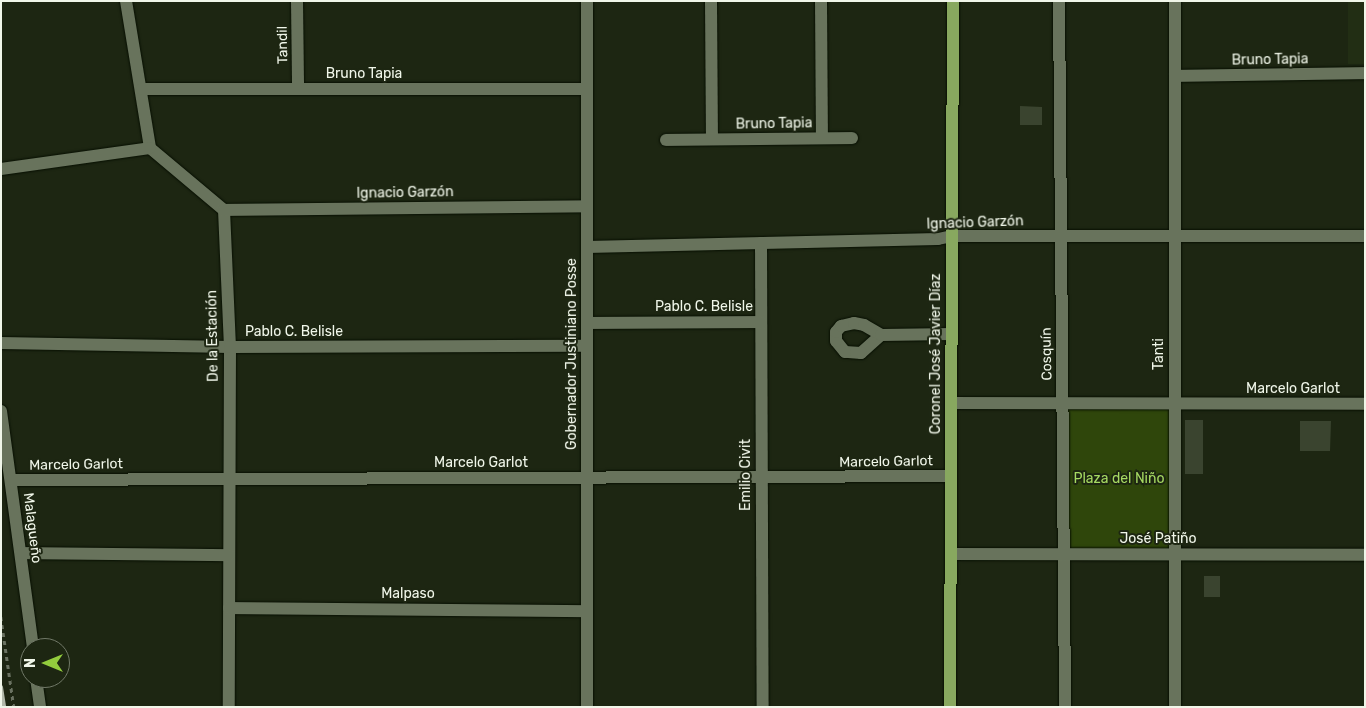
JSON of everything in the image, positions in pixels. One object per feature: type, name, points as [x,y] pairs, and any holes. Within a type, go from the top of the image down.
[{"type":"main road","name":"Coronel José Javier Díaz","points":[[950,707],[953,1]]},
{"type":"street","points":[[126,1],[142,88],[150,148],[224,210]]},
{"type":"street","name":"Tandil","points":[[297,1],[298,89]]},
{"type":"street","name":"Gobernador Justiniano Posse","points":[[587,1],[587,707]]},
{"type":"street","points":[[711,1],[712,139]]},
{"type":"street","points":[[821,1],[822,138]]},
{"type":"street","name":"Cosquín","points":[[1059,1],[1065,707]]},
{"type":"street","name":"Tanti","points":[[1175,1],[1175,707]]},
{"type":"street","name":"Bruno Tapia","points":[[1175,76],[1365,74]]},
{"type":"street","name":"Bruno Tapia","points":[[142,88],[587,89]]},
{"type":"street","name":"Bruno Tapia","points":[[666,140],[852,138]]},
{"type":"street","points":[[1,169],[150,148]]},
{"type":"street","name":"Ignacio Garzón","points":[[224,210],[587,206]]},
{"type":"street","name":"De la Estación","points":[[224,210],[230,347],[228,707]]},
{"type":"street","name":"Ignacio Garzón","points":[[587,247],[938,239],[952,236],[1365,236]]},
{"type":"street","name":"Emilio Civit","points":[[761,243],[763,707]]},
{"type":"street","name":"Pablo C. Belisle","points":[[588,323],[761,322]]},
{"type":"street","points":[[881,335],[952,334]]},
{"type":"street","name":"Pablo C. Belisle","points":[[1,343],[230,347],[587,346]]},
{"type":"street","name":"Marcelo Garlot","points":[[951,403],[1365,404]]},
{"type":"street","name":"Malagueño","points":[[1,411],[32,638]]},
{"type":"street","name":"Marcelo Garlot","points":[[11,480],[951,476]]},
{"type":"street","points":[[20,554],[228,554]]},
{"type":"street","name":"José Patiño","points":[[951,554],[1365,555]]},
{"type":"street","name":"Malpaso","points":[[228,608],[587,611]]},
{"type":"street","points":[[37,688],[40,707]]},
{"type":"path","points":[[1,617],[14,707]]},
{"type":"shaded area","points":[[1348,1],[1365,1],[1365,64],[1348,64]]},
{"type":"green space","name":"Plaza del Niño","points":[[1063,403],[1175,403],[1174,555],[1064,554]]},
{"type":"building","points":[[1020,106],[1042,107],[1042,125],[1020,125]]},
{"type":"building","points":[[1185,420],[1203,420],[1203,474],[1185,474]]},
{"type":"building","points":[[1300,421],[1331,421],[1330,451],[1300,451]]},
{"type":"building","points":[[1204,576],[1220,576],[1220,597],[1204,597]]},
{"type":"railway","points":[[1,687],[4,707]]}]
